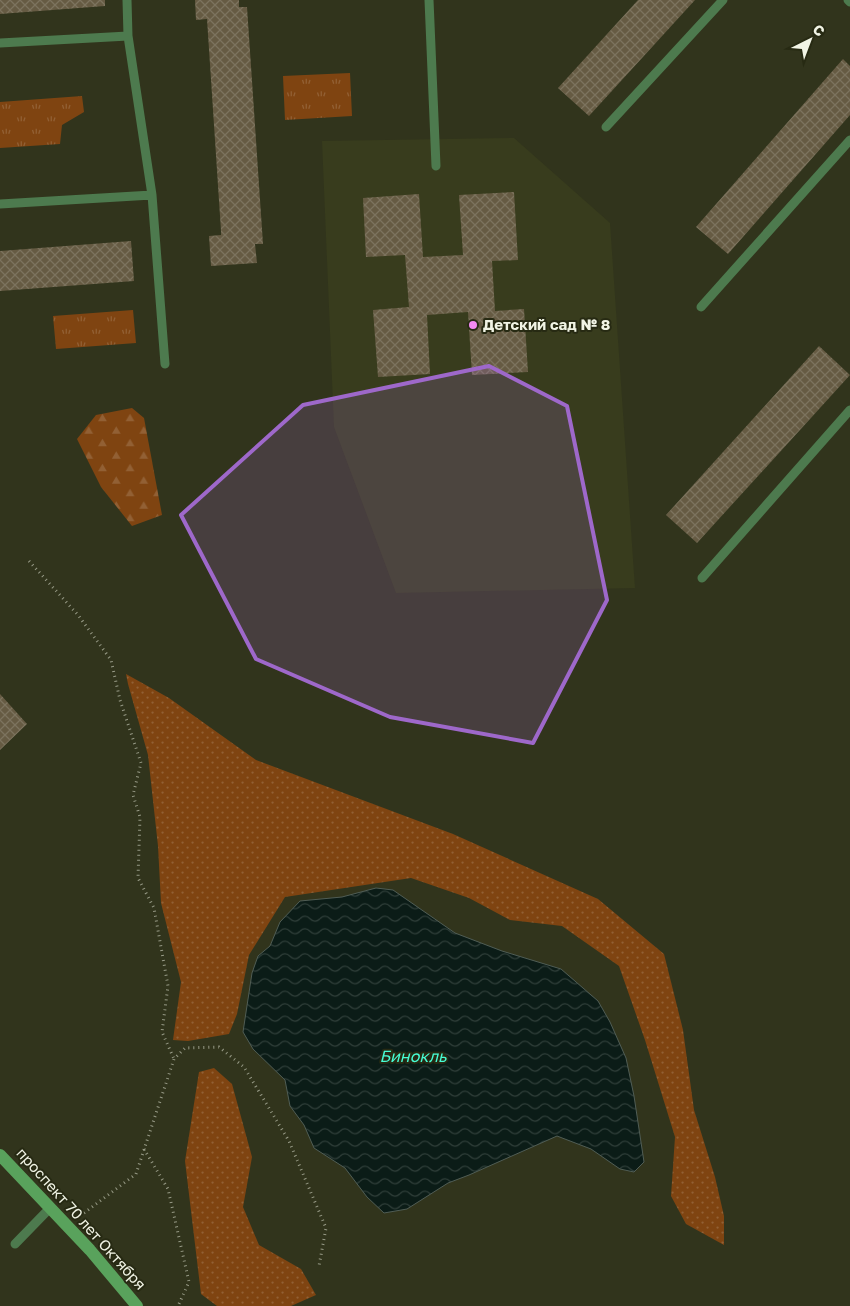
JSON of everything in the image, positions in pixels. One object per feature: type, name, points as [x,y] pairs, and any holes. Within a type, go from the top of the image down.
[{"type":"main road","name":"проспект 70 лет Октября","points":[[0,1155],[90,1250],[137,1306]]},
{"type":"lane","points":[[127,0],[128,36],[152,195],[165,364]]},
{"type":"lane","points":[[429,0],[436,166]]},
{"type":"lane","points":[[606,127],[723,0]]},
{"type":"lane","points":[[0,43],[128,36]]},
{"type":"lane","points":[[701,307],[850,140]]},
{"type":"lane","points":[[0,204],[152,195]]},
{"type":"lane","points":[[702,578],[850,410]]},
{"type":"lane","points":[[15,1244],[50,1208]]},
{"type":"path","points":[[29,560],[78,615],[111,660],[120,700],[141,763],[133,796],[140,817],[138,878],[154,908],[168,986],[162,1032],[174,1059]]},
{"type":"path","points":[[67,1226],[136,1174],[174,1059],[185,1048],[219,1048],[244,1067],[289,1141],[326,1228],[319,1266]]},
{"type":"path","points":[[144,1148],[168,1189],[189,1282],[178,1306]]},
{"type":"highlighted area","points":[[489,366],[567,406],[607,600],[533,743],[390,717],[256,659],[181,515],[303,405]]},
{"type":"shaded area","name":"Детский сад № 8","points":[[514,138],[610,223],[635,588],[396,593],[334,427],[322,141]]},
{"type":"green space","points":[[350,73],[352,116],[285,120],[283,76]]},
{"type":"green space","points":[[82,96],[84,112],[62,125],[60,144],[0,148],[0,102]]},
{"type":"green space","points":[[133,310],[136,343],[56,349],[53,316]]},
{"type":"green space","points":[[132,408],[144,418],[162,515],[132,526],[101,487],[77,439],[96,415]]},
{"type":"green space","points":[[126,674],[169,698],[256,760],[453,834],[598,899],[664,954],[683,1030],[694,1110],[715,1177],[724,1216],[724,1245],[686,1224],[671,1196],[675,1137],[645,1040],[619,966],[562,926],[510,920],[469,898],[411,878],[285,897],[249,955],[237,1014],[229,1034],[188,1041],[173,1040],[181,982],[161,903],[158,846],[148,755]]},
{"type":"green space","points":[[214,1068],[232,1084],[252,1157],[243,1207],[259,1245],[301,1269],[316,1295],[291,1306],[217,1306],[201,1294],[185,1161],[199,1072]]},
{"type":"water","name":"Бинокль","points":[[376,888],[393,890],[455,933],[502,951],[561,969],[598,1001],[610,1022],[626,1058],[634,1096],[644,1162],[634,1172],[620,1169],[591,1149],[557,1136],[448,1183],[407,1209],[384,1213],[367,1197],[345,1168],[314,1148],[304,1125],[290,1106],[285,1080],[253,1049],[243,1032],[252,973],[258,956],[270,946],[280,922],[300,901],[342,897]]},
{"type":"building","points":[[0,0],[105,0],[105,6],[0,14]]},
{"type":"building","points":[[195,0],[239,0],[239,7],[247,7],[263,244],[255,244],[257,263],[211,266],[209,236],[221,235],[221,231],[207,19],[196,20]]},
{"type":"building","points":[[638,0],[695,0],[589,116],[558,88]]},
{"type":"building","points":[[843,59],[850,66],[850,115],[728,254],[696,227]]},
{"type":"building","points":[[514,192],[518,260],[492,261],[495,311],[524,309],[528,372],[472,375],[468,312],[427,315],[430,374],[378,377],[373,310],[409,307],[405,255],[366,257],[363,198],[419,194],[423,257],[463,255],[459,195]]},
{"type":"building","points":[[131,241],[134,281],[0,291],[0,251]]},
{"type":"building","points":[[819,346],[850,375],[697,543],[666,515]]},
{"type":"building","points":[[0,694],[27,724],[0,750]]},
{"type":"place","name":"Детский сад № 8","points":[[473,325]]}]
